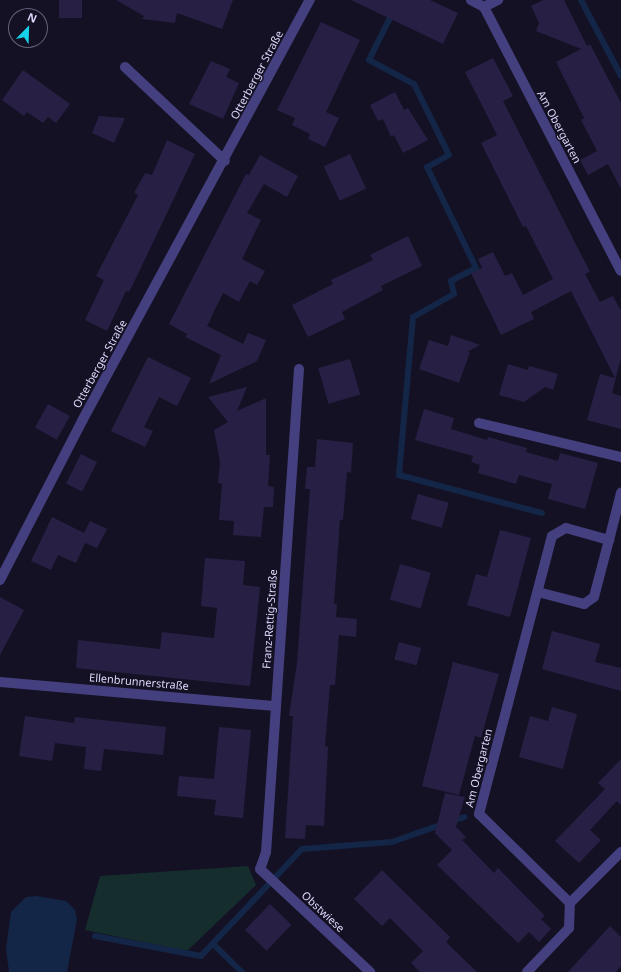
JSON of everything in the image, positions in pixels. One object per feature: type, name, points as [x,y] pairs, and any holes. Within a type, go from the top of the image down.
[{"type":"street","name":"Otterberger Straße","points":[[0,580],[86,414],[225,161],[310,0]]},
{"type":"street","points":[[471,0],[484,7],[498,0]]},
{"type":"street","name":"Am Obergarten","points":[[484,7],[621,271]]},
{"type":"street","points":[[125,66],[225,161]]},
{"type":"street","name":"Franz-Rettig-Straße","points":[[260,869],[266,852],[299,369]]},
{"type":"street","points":[[479,423],[621,457]]},
{"type":"street","points":[[538,592],[584,604],[594,597],[621,493]]},
{"type":"street","name":"Am Obergarten","points":[[570,903],[479,814],[552,536],[566,528],[609,540]]},
{"type":"street","name":"Ellenbrunnerstraße","points":[[0,682],[276,706]]},
{"type":"street","points":[[527,972],[569,928],[570,903],[621,852]]},
{"type":"street","name":"Obstwiese","points":[[260,869],[370,972]]},
{"type":"green space","points":[[248,866],[256,885],[187,951],[85,930],[100,876]]},
{"type":"water","points":[[36,896],[66,901],[75,910],[77,919],[67,972],[9,972],[6,949],[11,912],[26,897]]},
{"type":"building","points":[[59,0],[82,0],[82,18],[59,18]]},
{"type":"building","points":[[116,0],[233,0],[222,29],[177,13],[175,23],[142,19],[144,16]]},
{"type":"building","points":[[351,0],[430,0],[458,13],[443,44]]},
{"type":"building","points":[[543,0],[564,0],[587,46],[590,44],[621,103],[621,189],[608,164],[588,175],[580,160],[597,151],[581,120],[584,118],[556,62],[581,49],[536,31],[539,23],[531,6]]},
{"type":"building","points":[[321,22],[360,40],[326,112],[339,118],[325,147],[308,139],[310,134],[292,125],[295,118],[277,110]]},
{"type":"building","points":[[493,58],[513,96],[503,101],[590,272],[585,274],[600,302],[613,296],[621,311],[621,358],[612,393],[621,396],[621,429],[587,420],[600,374],[615,378],[571,291],[531,312],[534,319],[501,335],[471,273],[482,268],[478,259],[493,252],[505,276],[512,273],[523,295],[553,279],[526,226],[523,227],[481,143],[497,135],[465,72]]},
{"type":"building","points":[[211,61],[230,69],[226,77],[239,83],[223,119],[189,104]]},
{"type":"building","points":[[23,70],[70,104],[56,123],[48,117],[43,123],[27,112],[24,116],[2,100]]},
{"type":"building","points":[[395,92],[404,110],[408,108],[428,140],[403,153],[394,135],[391,137],[383,119],[378,121],[370,105]]},
{"type":"building","points":[[99,116],[125,118],[114,143],[92,133]]},
{"type":"building","points":[[167,140],[195,154],[138,274],[129,292],[126,291],[107,331],[85,320],[104,280],[96,276],[138,195],[134,193],[145,173],[152,175]]},
{"type":"building","points":[[350,154],[366,188],[340,201],[324,166]]},
{"type":"building","points":[[260,155],[298,176],[287,197],[264,184],[247,213],[261,220],[242,259],[265,271],[257,285],[250,281],[239,302],[223,293],[207,326],[243,344],[248,333],[266,340],[257,361],[209,384],[221,355],[185,337],[187,334],[169,324],[246,174],[249,175]]},
{"type":"building","points":[[408,236],[422,266],[381,286],[383,290],[342,312],[345,319],[308,337],[292,305],[333,284],[331,280],[373,260],[370,255]]},
{"type":"building","points":[[451,335],[480,345],[467,352],[470,352],[459,383],[419,369],[429,340],[448,346]]},
{"type":"building","points":[[148,357],[191,378],[177,406],[159,397],[144,427],[153,431],[145,447],[111,431]]},
{"type":"building","points":[[350,359],[360,395],[328,404],[318,368]]},
{"type":"building","points":[[508,364],[528,370],[529,366],[558,374],[553,390],[545,387],[524,402],[499,395]]},
{"type":"building","points":[[247,387],[237,411],[266,398],[266,455],[270,455],[268,486],[274,487],[273,507],[264,507],[261,537],[233,535],[234,521],[219,520],[222,484],[218,483],[220,462],[214,430],[228,422],[208,397]]},
{"type":"building","points":[[48,404],[70,416],[57,440],[35,428]]},
{"type":"building","points":[[424,409],[454,418],[451,429],[487,440],[488,437],[527,448],[526,452],[558,461],[560,453],[598,463],[585,509],[548,499],[552,484],[519,475],[516,484],[478,473],[480,465],[471,462],[473,456],[415,440]]},
{"type":"building","points":[[317,439],[353,443],[351,473],[347,472],[343,520],[340,520],[334,604],[337,604],[336,617],[357,619],[356,637],[339,635],[335,685],[330,685],[325,746],[328,747],[324,826],[306,825],[305,839],[285,838],[293,716],[289,716],[297,663],[310,489],[305,489],[307,467],[315,467]]},
{"type":"building","points":[[81,454],[97,462],[82,492],[66,483]]},
{"type":"building","points":[[418,494],[449,503],[442,528],[411,519]]},
{"type":"building","points":[[52,517],[84,533],[90,521],[107,529],[97,548],[85,543],[76,563],[58,555],[51,570],[31,561]]},
{"type":"building","points":[[500,530],[531,538],[510,617],[467,605],[476,574],[487,577]]},
{"type":"building","points":[[205,558],[245,561],[243,585],[260,587],[250,686],[76,668],[78,640],[160,649],[162,632],[214,638],[217,608],[201,606]]},
{"type":"building","points":[[400,564],[431,573],[421,608],[390,600]]},
{"type":"building","points":[[0,597],[24,610],[0,655]]},
{"type":"building","points":[[552,631],[600,644],[595,662],[621,668],[621,691],[542,669]]},
{"type":"building","points":[[399,642],[421,648],[417,665],[394,659]]},
{"type":"building","points":[[453,662],[499,674],[481,738],[475,736],[459,795],[422,786]]},
{"type":"building","points":[[552,707],[577,714],[563,769],[519,757],[530,716],[548,721]]},
{"type":"building","points":[[25,716],[74,723],[75,717],[166,727],[163,755],[104,749],[101,771],[84,769],[86,747],[55,743],[52,761],[19,756]]},
{"type":"building","points":[[219,727],[251,730],[243,818],[214,815],[216,800],[177,796],[179,776],[214,779]]},
{"type":"building","points":[[621,759],[621,805],[617,801],[590,830],[601,840],[579,863],[555,841],[605,789],[598,783]]},
{"type":"building","points":[[445,793],[465,797],[456,827],[466,837],[462,840],[494,873],[498,868],[545,916],[541,919],[551,929],[539,942],[529,932],[518,943],[437,865],[452,850],[435,833]]},
{"type":"building","points":[[382,870],[450,937],[446,942],[477,972],[420,972],[411,963],[423,951],[390,918],[382,926],[354,899]]},
{"type":"building","points":[[270,904],[292,925],[267,951],[245,930]]},
{"type":"building","points":[[610,926],[621,937],[621,966],[616,972],[568,972]]},
{"type":"waterway","points":[[399,0],[369,60],[414,84],[449,155],[427,167],[476,268],[451,281],[454,294],[413,317],[399,475],[542,513]]},
{"type":"waterway","points":[[581,0],[621,76]]},
{"type":"waterway","points":[[452,821],[464,817]]},
{"type":"waterway","points":[[95,936],[201,956],[302,849],[392,842],[443,824]]},
{"type":"waterway","points":[[213,944],[242,972]]}]
